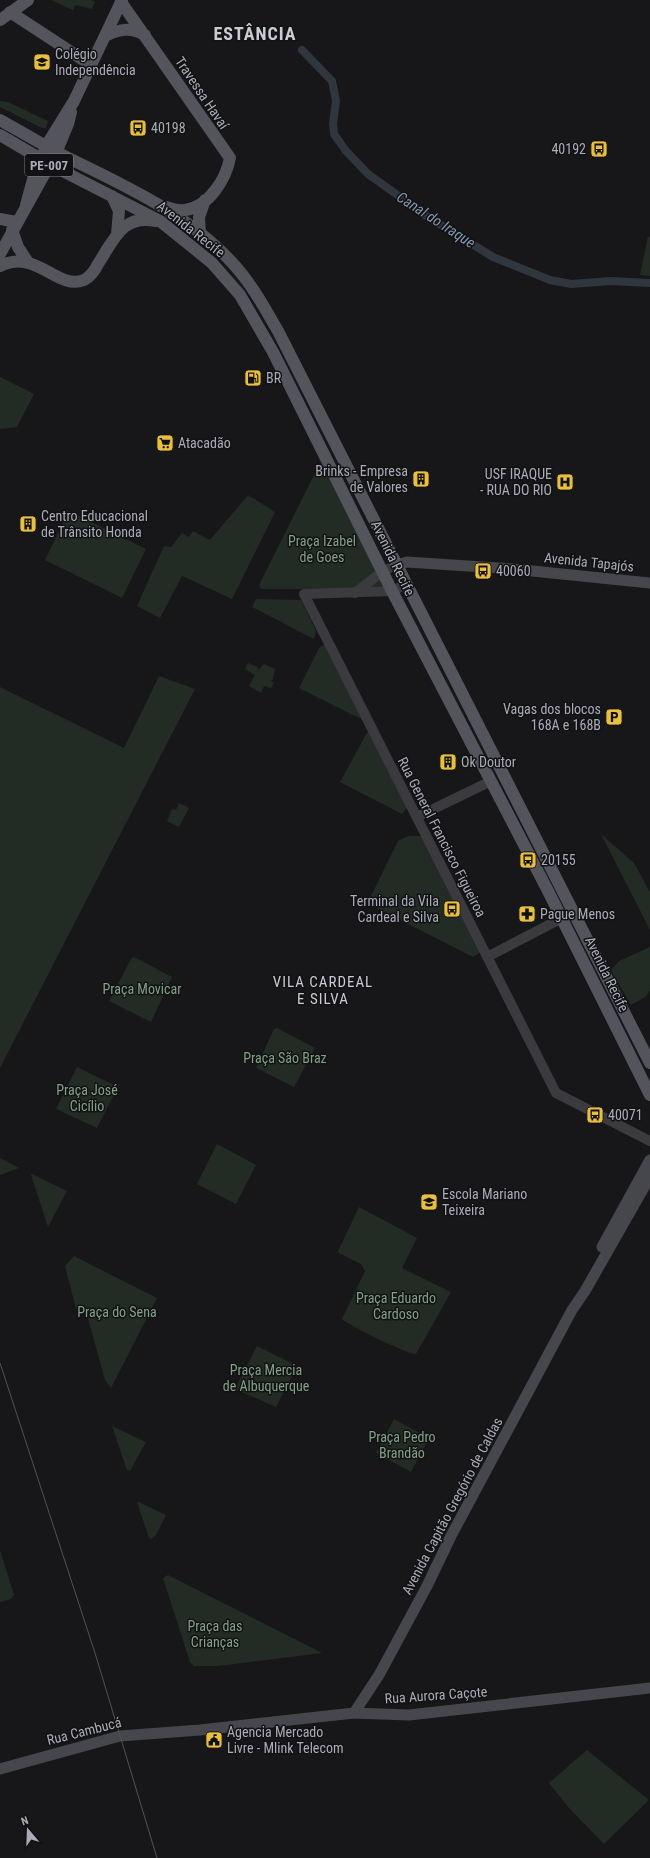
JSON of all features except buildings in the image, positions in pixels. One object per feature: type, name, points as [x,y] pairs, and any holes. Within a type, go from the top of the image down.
[{"type":"main road","points":[[0,20],[28,0]]},
{"type":"main road","name":"Travessa Havaí","points":[[122,1],[230,158],[228,168],[222,181],[215,191],[197,206],[184,211],[159,206]]},
{"type":"main road","name":"PE-007","points":[[0,254],[14,226],[56,153],[68,124],[74,101],[122,1]]},
{"type":"main road","points":[[10,12],[91,65]]},
{"type":"main road","points":[[105,36],[119,30],[126,29],[132,29],[146,36]]},
{"type":"main road","name":"Avenida Recife","points":[[0,120],[60,154],[118,183],[159,206],[200,234],[221,251],[236,267],[258,296],[278,331],[650,1063]]},
{"type":"main road","name":"Avenida Recife","points":[[0,135],[160,221],[212,263],[240,295],[273,352],[392,591],[562,918],[650,1094]]},
{"type":"main road","points":[[111,196],[118,210],[117,234]]},
{"type":"main road","name":"Travessa Havaí","points":[[200,234],[199,217],[205,200]]},
{"type":"main road","points":[[0,219],[14,226],[18,247],[27,261]]},
{"type":"main road","points":[[0,266],[14,261],[27,261],[63,279],[69,281],[79,281],[92,273],[121,228],[133,221],[150,219],[160,221]]},
{"type":"main road","name":"Avenida Tapajós","points":[[397,565],[407,562],[513,569],[650,583]]},
{"type":"main road","name":"Avenida Capitão Gregório de Caldas","points":[[572,1310],[583,1282],[650,1160]]},
{"type":"main road","name":"Avenida Capitão Gregório de Caldas","points":[[354,1713],[379,1675],[427,1586],[451,1536],[572,1310],[585,1291],[650,1177]]},
{"type":"main road","name":"Rua Aurora Caçote","points":[[200,1730],[354,1713],[409,1715],[650,1688]]},
{"type":"main road","name":"Rua Cambucá","points":[[0,1769],[117,1736],[200,1730]]},
{"type":"street","name":"Avenida Tapajós","points":[[355,593],[383,572],[397,565]]},
{"type":"street","points":[[355,593],[392,591],[407,584]]},
{"type":"street","name":"Rua General Francisco Figueiroa","points":[[355,593],[304,594],[556,1093],[650,1141]]},
{"type":"street","points":[[417,817],[491,781]]},
{"type":"street","points":[[488,957],[562,918]]},
{"type":"green space","points":[[51,0],[91,0],[95,2],[92,9],[76,5],[73,10]]},
{"type":"green space","points":[[0,101],[8,102],[48,121],[46,128],[42,128],[0,107]]},
{"type":"green space","points":[[648,236],[650,237],[650,276],[640,275]]},
{"type":"green space","points":[[0,377],[34,394],[17,427],[0,429]]},
{"type":"green space","name":"Praça Izabel de Goes","points":[[325,465],[383,586],[339,589],[261,589],[259,585],[318,467]]},
{"type":"green space","points":[[248,495],[275,512],[232,599],[182,576],[160,618],[137,606],[164,546],[171,547],[182,533],[189,537],[193,531],[210,540]]},
{"type":"green space","points":[[69,511],[146,549],[122,598],[45,560]]},
{"type":"green space","points":[[256,599],[301,600],[316,631],[314,639],[252,607]]},
{"type":"green space","points":[[323,645],[325,646],[363,720],[299,688],[319,648]]},
{"type":"green space","points":[[248,663],[258,667],[258,670],[264,664],[275,669],[273,679],[271,681],[274,683],[271,688],[264,686],[261,693],[249,686],[255,675],[245,669]]},
{"type":"green space","points":[[159,676],[195,689],[0,1068],[0,687],[124,748]]},
{"type":"green space","points":[[368,731],[408,806],[402,814],[340,782]]},
{"type":"green space","points":[[179,803],[189,808],[179,827],[167,821],[172,809],[176,810]]},
{"type":"green space","points":[[601,834],[634,863],[650,892],[650,930]]},
{"type":"green space","points":[[408,836],[421,836],[481,952],[473,957],[373,906],[370,898],[398,841]]},
{"type":"green space","points":[[650,947],[650,991],[645,997],[631,1005],[611,970],[619,961]]},
{"type":"green space","name":"Praça Movicar","points":[[134,957],[172,977],[151,1022],[109,1001],[131,959]]},
{"type":"green space","name":"Praça São Braz","points":[[277,1028],[315,1048],[294,1087],[256,1068],[274,1029]]},
{"type":"green space","name":"Praça José Cicílio","points":[[77,1067],[118,1087],[97,1128],[56,1109]]},
{"type":"green space","points":[[217,1144],[256,1165],[236,1204],[197,1184]]},
{"type":"green space","points":[[0,1158],[17,1167],[19,1168],[0,1175]]},
{"type":"green space","points":[[32,1174],[67,1191],[48,1227],[31,1175]]},
{"type":"green space","name":"Praça Eduardo Cardoso","points":[[359,1207],[417,1238],[402,1268],[451,1292],[416,1354],[402,1350],[342,1319],[365,1271],[361,1264],[339,1253],[338,1251]]},
{"type":"green space","name":"Praça do Sena","points":[[74,1256],[157,1298],[111,1388],[105,1380],[87,1315],[83,1307],[76,1309],[65,1266]]},
{"type":"green space","name":"Praça Mercia de Albuquerque","points":[[257,1346],[295,1365],[294,1372],[276,1407],[235,1389]]},
{"type":"green space","name":"Praça Pedro Brandão","points":[[394,1419],[429,1438],[411,1472],[376,1453]]},
{"type":"green space","points":[[112,1426],[146,1442],[130,1471],[127,1470]]},
{"type":"green space","points":[[137,1502],[166,1515],[156,1535],[151,1539],[149,1538]]},
{"type":"green space","points":[[0,1550],[14,1595],[11,1599],[0,1602]]},
{"type":"green space","name":"Praça das Crianças","points":[[168,1575],[322,1653],[218,1666],[194,1666],[190,1662],[163,1578]]},
{"type":"green space","points":[[587,1750],[649,1800],[604,1844],[569,1808],[549,1783]]},
{"type":"waterway","name":"Canal do Iraque","points":[[302,50],[332,81],[336,101],[333,123],[334,134],[346,151],[368,174],[428,217],[493,257],[550,280],[571,284],[611,281],[650,283]]},
{"type":"tram line","points":[[0,1363],[95,1653],[157,1858]]},
{"type":"place","name":"Colégio Independência","points":[[42,62]]},
{"type":"place","name":"40198","points":[[138,128]]},
{"type":"place","name":"40192","points":[[599,149]]},
{"type":"place","name":"BR","points":[[253,378]]},
{"type":"place","name":"Atacadão","points":[[165,443]]},
{"type":"place","name":"Brinks - Empresa de Valores","points":[[421,479]]},
{"type":"place","name":"USF IRAQUE - RUA DO RIO","points":[[565,482]]},
{"type":"place","name":"Centro Educacional de Trânsito Honda","points":[[28,524]]},
{"type":"place","name":"40060","points":[[483,571]]},
{"type":"place","name":"Vagas dos blocos 168A e 168B","points":[[614,717]]},
{"type":"place","name":"Ok Doutor","points":[[448,762]]},
{"type":"place","name":"20155","points":[[528,860]]},
{"type":"place","name":"Terminal da Vila Cardeal e Silva","points":[[452,909]]},
{"type":"place","name":"Pague Menos","points":[[527,914]]},
{"type":"place","name":"40071","points":[[595,1115]]},
{"type":"place","name":"Escola Mariano Teixeira","points":[[429,1202]]},
{"type":"place","name":"Agencia Mercado Livre - Mlink Telecom","points":[[214,1740]]},
{"type":"district","name":"ESTÂNCIA","points":[[255,34]]},
{"type":"district","name":"VILA CARDEAL E SILVA","points":[[323,990]]}]
